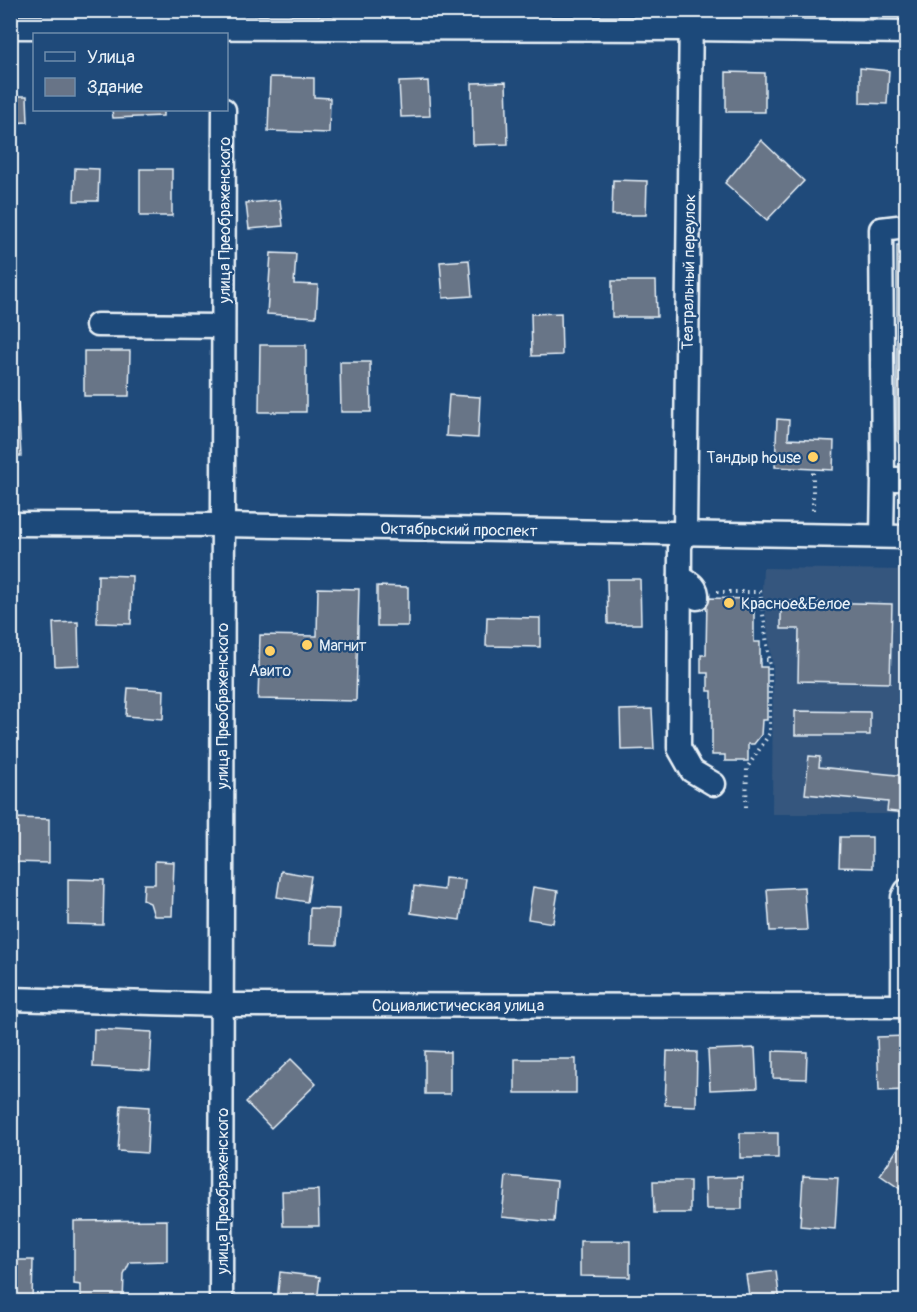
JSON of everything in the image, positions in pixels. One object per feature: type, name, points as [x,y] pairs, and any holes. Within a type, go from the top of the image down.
[{"type":"street","points":[[10,27],[225,24],[298,19],[691,20],[906,32]]},
{"type":"street","name":"Театральный переулок","points":[[691,20],[685,533],[680,546],[679,748],[692,771],[714,784]]},
{"type":"street","name":"улица Преображенского","points":[[221,1302],[224,111]]},
{"type":"street","points":[[882,536],[881,229],[906,226]]},
{"type":"street","points":[[97,325],[223,326]]},
{"type":"street","points":[[883,479],[906,479]]},
{"type":"street","name":"Октябрьский проспект","points":[[10,524],[222,525],[906,537]]},
{"type":"street","points":[[680,577],[694,585],[698,591],[697,598]]},
{"type":"street","points":[[904,1006],[903,897],[906,891]]},
{"type":"street","name":"Социалистическая улица","points":[[10,999],[223,1005],[904,1006]]},
{"type":"path","points":[[813,469],[813,510]]},
{"type":"path","points":[[746,808],[747,768],[770,733],[769,660],[760,592]]},
{"type":"path","points":[[760,660],[769,660]]},
{"type":"shaded area","points":[[763,568],[906,570],[906,814],[772,814],[773,667],[762,591]]},
{"type":"building","points":[[860,68],[889,71],[887,104],[860,103]]},
{"type":"building","points":[[726,72],[765,73],[765,112],[726,112]]},
{"type":"building","points":[[270,77],[314,78],[314,97],[330,98],[329,133],[268,131]]},
{"type":"building","points":[[428,81],[430,116],[401,117],[399,82]]},
{"type":"building","points":[[506,82],[508,144],[473,145],[472,83]]},
{"type":"building","points":[[10,96],[27,96],[28,122],[10,123]]},
{"type":"building","points":[[112,111],[163,111],[163,116],[113,118]]},
{"type":"building","points":[[761,140],[804,181],[767,220],[725,183]]},
{"type":"building","points":[[75,168],[99,169],[98,201],[74,201]]},
{"type":"building","points":[[140,169],[172,169],[172,216],[140,216]]},
{"type":"building","points":[[613,180],[647,181],[646,215],[612,215]]},
{"type":"building","points":[[280,200],[283,226],[249,229],[246,203]]},
{"type":"building","points":[[897,245],[906,245],[906,450],[897,441]]},
{"type":"building","points":[[271,253],[296,254],[294,284],[318,285],[316,317],[267,314]]},
{"type":"building","points":[[469,260],[472,296],[443,298],[440,262]]},
{"type":"building","points":[[612,281],[656,281],[657,317],[612,317]]},
{"type":"building","points":[[561,313],[562,355],[532,356],[531,314]]},
{"type":"building","points":[[260,345],[306,345],[306,412],[259,412]]},
{"type":"building","points":[[84,351],[130,351],[129,396],[84,396]]},
{"type":"building","points":[[340,362],[370,362],[371,412],[341,412]]},
{"type":"building","points":[[449,395],[480,397],[478,438],[446,436]]},
{"type":"building","points":[[10,402],[18,402],[21,456],[10,456]]},
{"type":"building","points":[[777,419],[789,420],[788,439],[834,441],[833,470],[775,467]]},
{"type":"building","points":[[98,575],[132,576],[131,624],[97,623]]},
{"type":"building","points":[[607,579],[640,579],[641,624],[608,624]]},
{"type":"building","points":[[377,586],[408,587],[408,626],[377,626]]},
{"type":"building","points":[[318,588],[359,589],[356,701],[258,699],[260,635],[317,636]]},
{"type":"building","points":[[707,598],[754,599],[754,642],[760,642],[760,667],[767,667],[767,720],[762,720],[761,735],[754,744],[748,744],[748,761],[725,761],[725,755],[712,755],[712,691],[708,691],[708,673],[701,673],[701,655],[706,655]]},
{"type":"building","points":[[781,601],[892,604],[890,683],[798,681],[799,629],[781,629]]},
{"type":"building","points":[[487,617],[540,618],[540,647],[486,646]]},
{"type":"building","points":[[78,622],[79,665],[55,666],[53,623]]},
{"type":"building","points":[[128,688],[164,690],[163,719],[126,716]]},
{"type":"building","points":[[652,709],[654,749],[621,750],[620,710]]},
{"type":"building","points":[[795,711],[870,712],[870,735],[795,735]]},
{"type":"building","points":[[809,756],[820,757],[819,767],[906,776],[906,813],[887,811],[888,802],[805,794]]},
{"type":"building","points":[[13,818],[49,819],[49,863],[12,862]]},
{"type":"building","points":[[840,837],[872,837],[872,868],[839,867]]},
{"type":"building","points":[[155,861],[174,862],[172,916],[154,916],[150,903],[143,900],[144,884],[155,884]]},
{"type":"building","points":[[281,871],[311,876],[307,902],[277,897]]},
{"type":"building","points":[[445,878],[465,880],[460,920],[411,913],[414,886],[444,890]]},
{"type":"building","points":[[68,879],[104,880],[103,925],[68,924]]},
{"type":"building","points":[[533,887],[558,891],[553,923],[528,919]]},
{"type":"building","points":[[804,887],[807,930],[770,931],[767,889]]},
{"type":"building","points":[[310,908],[339,909],[337,945],[309,944]]},
{"type":"building","points":[[94,1029],[152,1032],[150,1070],[93,1067]]},
{"type":"building","points":[[906,1036],[906,1090],[879,1091],[877,1037]]},
{"type":"building","points":[[755,1048],[757,1088],[710,1090],[708,1050]]},
{"type":"building","points":[[425,1051],[450,1052],[450,1094],[425,1094]]},
{"type":"building","points":[[667,1051],[697,1052],[696,1106],[665,1105]]},
{"type":"building","points":[[773,1051],[807,1052],[806,1079],[773,1078]]},
{"type":"building","points":[[291,1059],[316,1084],[271,1128],[246,1102]]},
{"type":"building","points":[[515,1059],[576,1059],[576,1093],[515,1093]]},
{"type":"building","points":[[10,1062],[16,1062],[16,1092],[10,1092]]},
{"type":"building","points":[[121,1105],[149,1107],[147,1153],[118,1151]]},
{"type":"building","points":[[740,1133],[778,1133],[778,1158],[740,1158]]},
{"type":"building","points":[[903,1141],[906,1143],[906,1193],[880,1175]]},
{"type":"building","points":[[506,1176],[557,1181],[554,1222],[502,1217]]},
{"type":"building","points":[[803,1176],[838,1178],[835,1229],[800,1226]]},
{"type":"building","points":[[742,1177],[742,1209],[706,1209],[705,1178]]},
{"type":"building","points":[[653,1181],[690,1181],[690,1213],[654,1213]]},
{"type":"building","points":[[318,1190],[319,1226],[283,1226],[282,1191]]},
{"type":"building","points":[[167,1220],[167,1261],[130,1262],[124,1275],[123,1302],[81,1302],[81,1285],[74,1284],[74,1221]]},
{"type":"building","points":[[580,1241],[630,1241],[630,1277],[580,1276]]},
{"type":"building","points":[[10,1260],[33,1260],[32,1302],[10,1302]]},
{"type":"building","points":[[776,1271],[780,1302],[750,1302],[746,1275]]},
{"type":"building","points":[[280,1272],[320,1277],[317,1302],[277,1300]]},
{"type":"place","name":"Тандыр house","points":[[813,457]]},
{"type":"place","name":"Красное&Белое","points":[[729,603]]},
{"type":"place","name":"Магнит","points":[[307,645]]},
{"type":"place","name":"Авито","points":[[270,651]]}]
